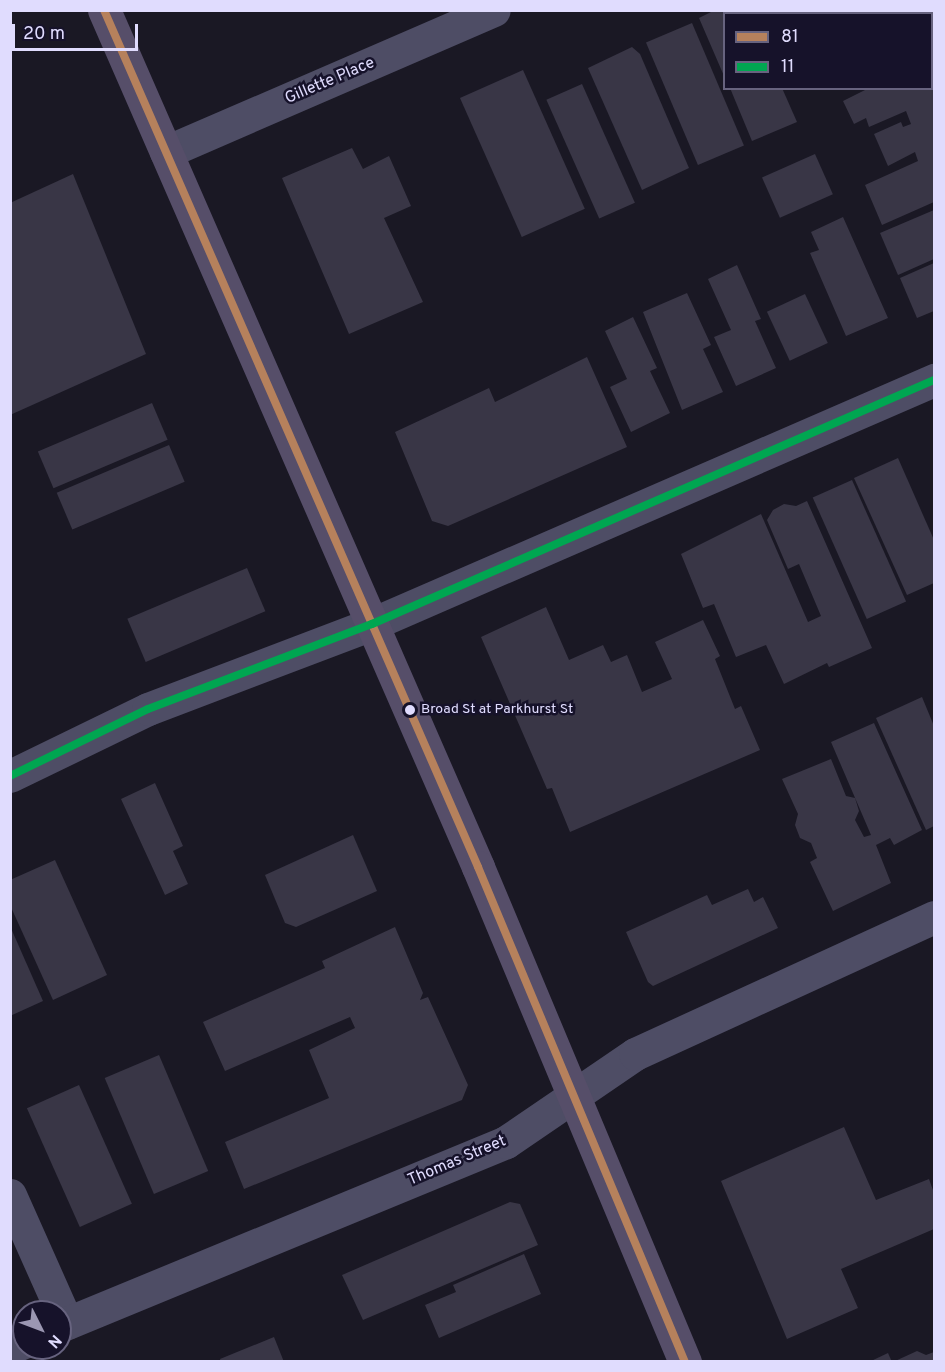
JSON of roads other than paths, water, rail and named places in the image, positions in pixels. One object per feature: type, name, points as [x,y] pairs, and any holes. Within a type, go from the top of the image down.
[{"type":"main road","points":[[104,10],[576,1094],[685,1362]]},
{"type":"street","name":"Gillette Place","points":[[166,152],[494,10]]},
{"type":"street","points":[[10,776],[148,709],[372,624],[934,380]]},
{"type":"street","name":"Thomas Street","points":[[72,1322],[506,1142],[635,1054],[934,917]]},
{"type":"street","points":[[10,1195],[54,1300]]},
{"type":"place","name":"Broad St at Parkhurst St","points":[[410,710]]}]
